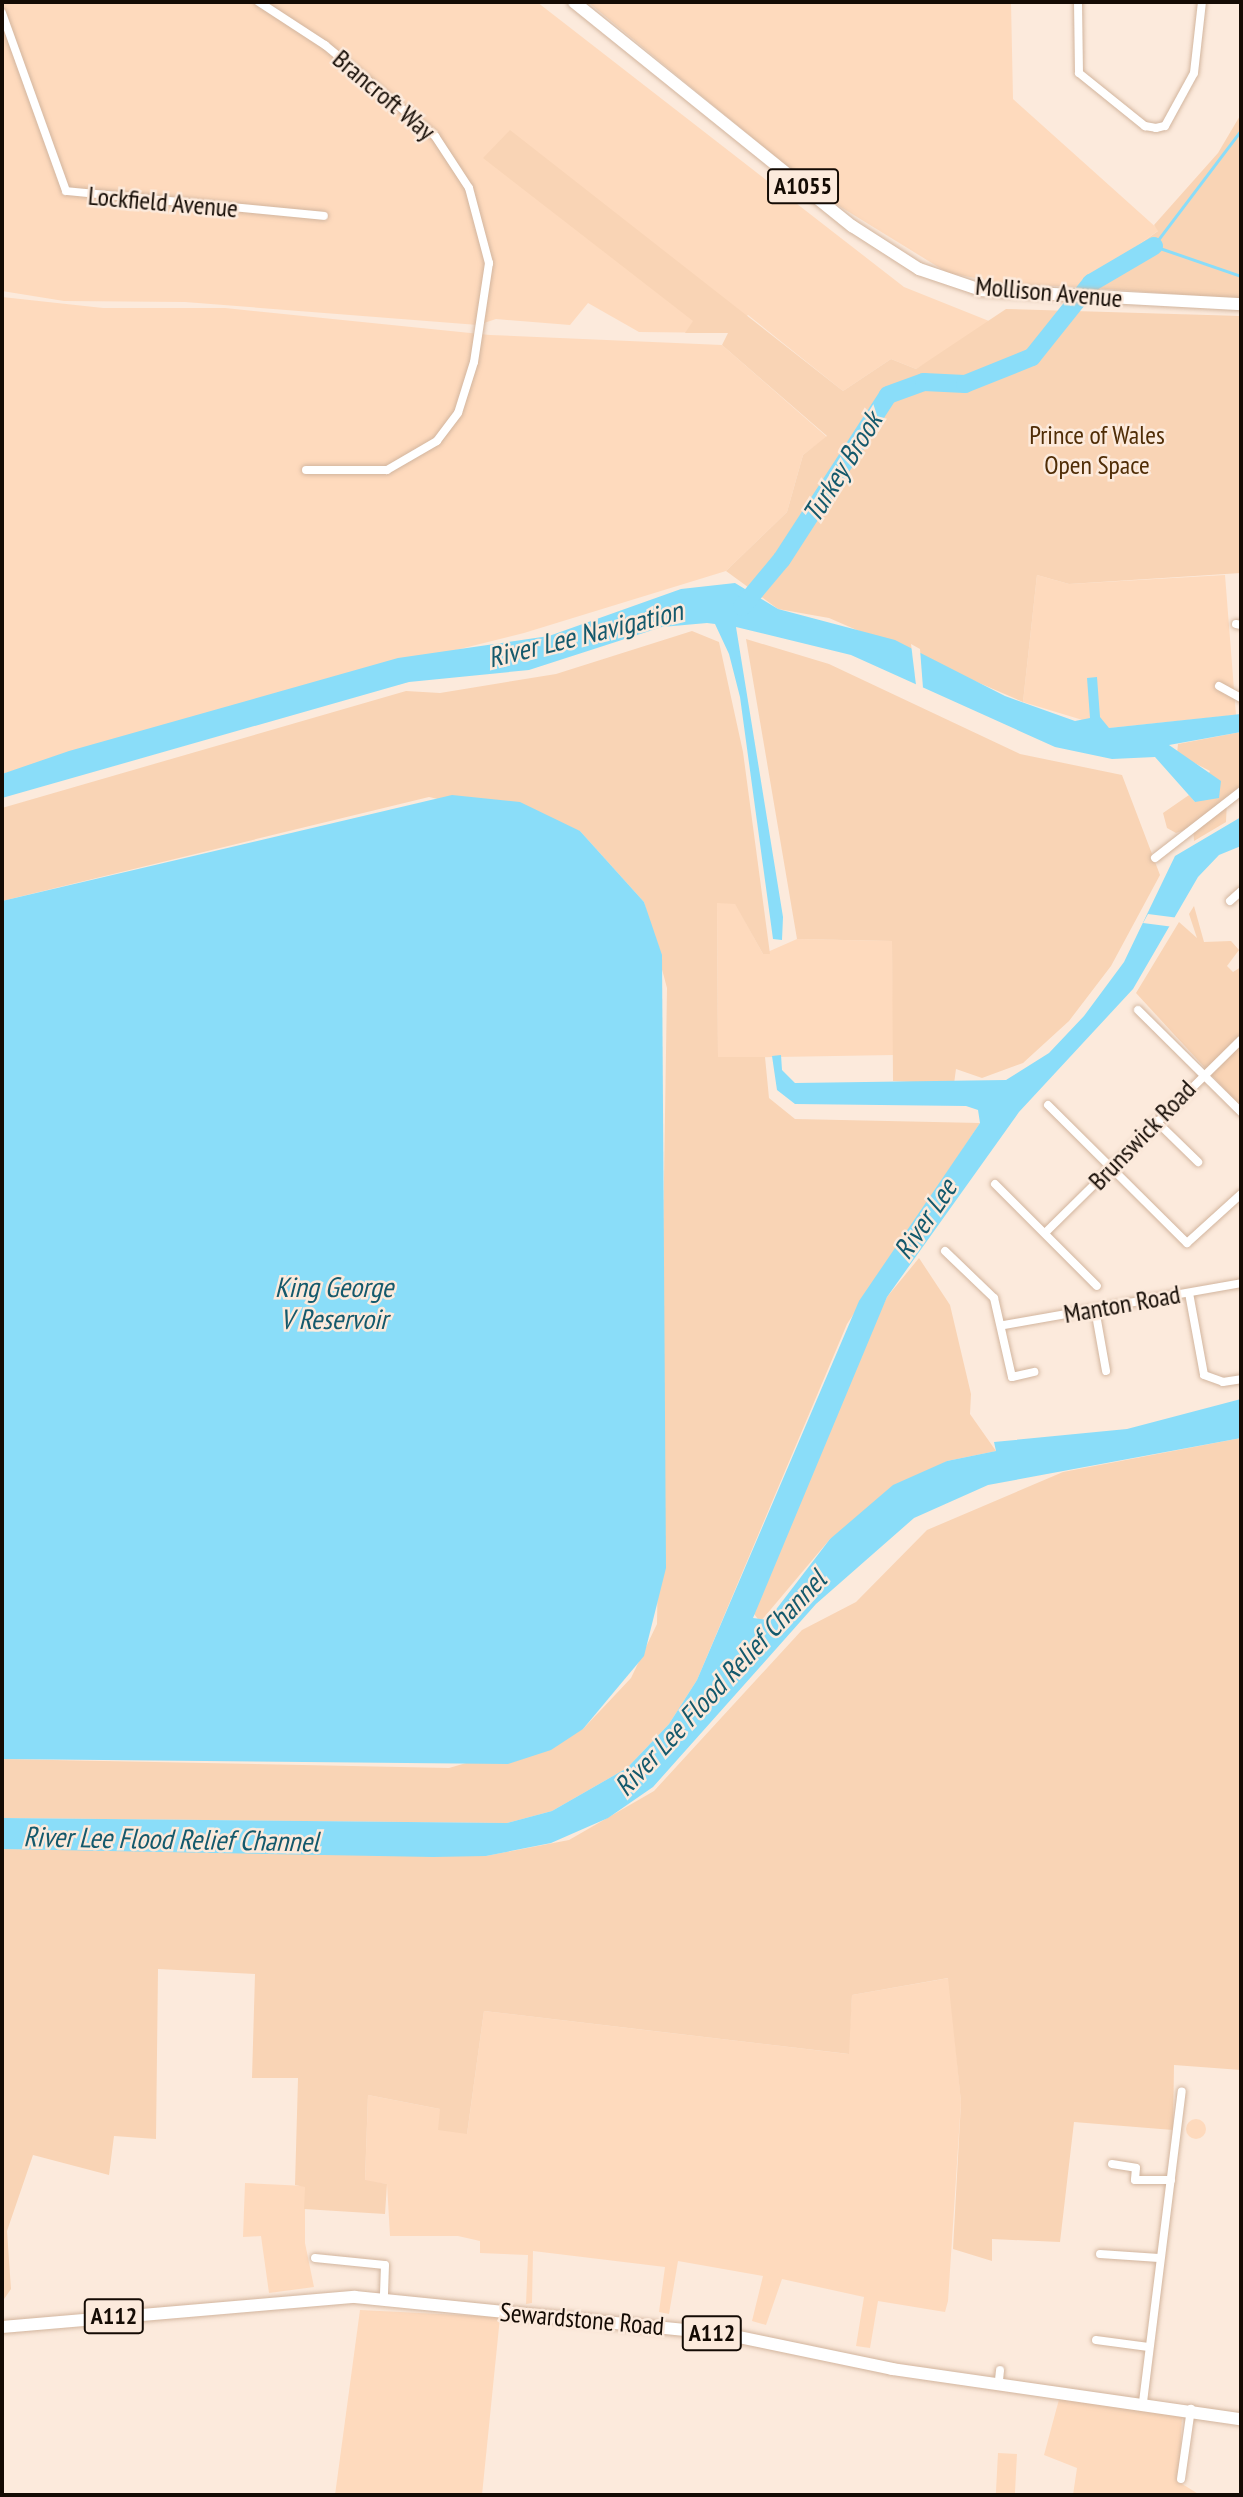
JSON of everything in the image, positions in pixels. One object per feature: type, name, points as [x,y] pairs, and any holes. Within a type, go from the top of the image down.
[{"type":"main road","name":"Mollison Avenue","points":[[575,2],[900,260],[981,290],[1241,304]]},
{"type":"main road","name":"Sewardstone Road","points":[[2,2327],[324,2296],[384,2299],[662,2326],[859,2364],[1000,2375],[1241,2419]]},
{"type":"street","name":"Brancroft Way","points":[[259,2],[325,45],[435,136],[469,188],[489,263],[483,328],[468,384],[458,413],[438,441],[387,470],[306,470]]},
{"type":"street","points":[[1078,2],[1079,74],[1145,126],[1156,128],[1165,126],[1194,73],[1202,2]]},
{"type":"street","name":"Lockfield Avenue","points":[[2,13],[66,191],[324,216]]},
{"type":"street","points":[[1219,686],[1241,698]]},
{"type":"street","points":[[1155,858],[1241,791]]},
{"type":"street","points":[[1230,901],[1241,891]]},
{"type":"street","points":[[1138,1010],[1204,1072],[1241,1112]]},
{"type":"street","name":"Brunswick Road","points":[[1045,1233],[1204,1072],[1241,1040]]},
{"type":"street","points":[[1048,1105],[1187,1243],[1241,1194]]},
{"type":"street","points":[[1156,1121],[1198,1163]]},
{"type":"street","points":[[995,1184],[1097,1286]]},
{"type":"street","points":[[945,1251],[985,1285],[1003,1325],[1012,1377],[1034,1373]]},
{"type":"street","name":"Manton Road","points":[[1003,1325],[1241,1283]]},
{"type":"street","points":[[1189,1293],[1204,1375],[1223,1382],[1241,1379]]},
{"type":"street","points":[[1095,1309],[1106,1371]]},
{"type":"street","points":[[1143,2402],[1182,2091]]},
{"type":"street","points":[[1112,2164],[1136,2168],[1135,2180],[1171,2180]]},
{"type":"street","points":[[1100,2254],[1160,2258]]},
{"type":"street","points":[[315,2258],[385,2264],[384,2299]]},
{"type":"street","points":[[1096,2340],[1149,2347]]},
{"type":"street","points":[[1181,2479],[1191,2409]]},
{"type":"shaded area","points":[[2,2],[537,2],[904,287],[994,323],[916,369],[891,359],[843,391],[748,315],[728,333],[639,332],[588,303],[570,325],[496,319],[478,325],[185,302],[64,301],[2,291]]},
{"type":"shaded area","points":[[588,2],[1011,2],[1013,99],[1159,230],[1080,287],[1008,284],[948,273],[823,196]]},
{"type":"shaded area","points":[[2,297],[103,308],[225,308],[490,335],[722,345],[827,437],[803,455],[787,512],[726,571],[524,633],[252,701],[2,774]]},
{"type":"shaded area","points":[[1037,575],[1069,584],[1225,575],[1236,715],[1109,728],[1023,702]]},
{"type":"shaded area","points":[[717,902],[735,903],[763,954],[797,939],[892,941],[894,1055],[718,1058]]},
{"type":"shaded area","points":[[949,1978],[961,2102],[948,2301],[945,2312],[878,2301],[870,2348],[856,2346],[864,2297],[782,2279],[766,2325],[752,2321],[763,2276],[678,2261],[669,2314],[659,2312],[665,2267],[533,2251],[532,2303],[526,2304],[528,2255],[480,2253],[480,2241],[458,2236],[390,2236],[387,2184],[365,2181],[368,2095],[440,2109],[467,2134],[484,2011],[848,2054],[852,1995]]},
{"type":"shaded area","points":[[1196,2119],[1203,2122],[1206,2129],[1203,2136],[1196,2139],[1189,2136],[1186,2129],[1189,2122]]},
{"type":"shaded area","points":[[245,2183],[305,2186],[305,2243],[314,2287],[269,2293],[261,2236],[243,2237]]},
{"type":"shaded area","points":[[360,2310],[500,2317],[482,2495],[335,2495]]},
{"type":"shaded area","points":[[1061,2392],[1182,2416],[1179,2482],[1200,2495],[1073,2495],[1077,2468],[1044,2455]]},
{"type":"shaded area","points":[[998,2453],[1017,2454],[1015,2495],[996,2495]]},
{"type":"green space","points":[[1241,114],[1241,299],[1080,287],[1158,231],[1154,225],[1218,153]]},
{"type":"green space","name":"Prince of Wales Open Space","points":[[510,130],[843,391],[891,359],[916,369],[1006,309],[1241,316],[1241,573],[1069,584],[1037,575],[1023,702],[829,618],[778,609],[726,571],[787,512],[803,455],[827,436],[722,345],[728,333],[685,333],[693,321],[483,158]]},
{"type":"green space","points":[[692,631],[719,642],[743,752],[770,954],[763,954],[735,904],[717,903],[718,1057],[765,1057],[769,1098],[795,1119],[980,1123],[847,1324],[697,1680],[669,1724],[627,1768],[552,1811],[507,1823],[2,1818],[2,1759],[449,1768],[583,1729],[631,1678],[657,1624],[667,988],[644,902],[580,831],[429,797],[2,901],[2,808],[406,691],[440,693],[556,674]]},
{"type":"green space","points":[[746,639],[829,664],[1020,754],[1122,775],[1160,875],[1111,966],[1069,1021],[1023,1063],[982,1078],[956,1069],[954,1084],[893,1081],[892,941],[797,939]]},
{"type":"green space","points":[[1241,732],[1241,785],[1227,800],[1226,822],[1194,841],[1193,827],[1176,833],[1167,828],[1163,813],[1189,795],[1195,802],[1210,771],[1177,754],[1178,744]]},
{"type":"green space","points":[[1194,906],[1204,942],[1231,941],[1239,950],[1227,966],[1233,972],[1241,967],[1241,1107],[1136,993],[1179,922],[1197,938],[1189,914]]},
{"type":"green space","points":[[919,1258],[950,1305],[971,1394],[970,1414],[996,1451],[947,1461],[830,1539],[760,1622],[752,1611],[857,1360],[887,1297]]},
{"type":"green space","points":[[1241,1438],[1241,2070],[1174,2065],[1173,2130],[1074,2122],[1060,2242],[992,2239],[992,2261],[953,2249],[961,2102],[948,1978],[852,1995],[849,2054],[484,2011],[467,2134],[438,2130],[440,2109],[368,2095],[365,2180],[387,2184],[385,2214],[304,2209],[305,2187],[295,2185],[298,2078],[252,2078],[255,1974],[158,1969],[156,2139],[114,2136],[109,2175],[33,2155],[7,2231],[11,2289],[2,2302],[2,1849],[486,1856],[569,1840],[654,1791],[802,1630],[856,1602],[927,1530],[1063,1472]]},
{"type":"water","name":"River Lee Navigation","points":[[735,583],[778,609],[895,640],[1005,696],[1075,721],[1090,718],[1087,678],[1097,677],[1100,717],[1109,728],[1241,714],[1241,732],[1169,745],[1221,781],[1219,798],[1195,802],[1155,757],[1112,759],[1055,747],[851,655],[736,627],[783,917],[782,940],[773,939],[740,697],[729,654],[715,624],[707,623],[662,627],[529,670],[409,682],[2,798],[2,774],[69,751],[398,658],[549,636],[681,589]]},
{"type":"water","name":"King George V Reservoir","points":[[452,795],[520,802],[580,831],[644,902],[662,955],[666,1568],[644,1656],[583,1729],[551,1750],[508,1764],[2,1759],[2,901]]},
{"type":"water","points":[[1241,817],[1241,846],[1219,855],[1198,877],[1133,989],[1019,1112],[887,1297],[753,1618],[768,1620],[830,1539],[893,1485],[947,1461],[996,1451],[994,1442],[1127,1429],[1241,1399],[1241,1438],[988,1485],[914,1518],[816,1604],[653,1787],[608,1818],[551,1843],[486,1856],[433,1857],[2,1849],[2,1818],[507,1823],[552,1811],[627,1768],[669,1724],[697,1680],[859,1301],[980,1123],[978,1110],[966,1106],[795,1104],[777,1090],[772,1056],[781,1055],[782,1070],[795,1083],[1006,1080],[1049,1053],[1084,1016],[1124,962],[1175,856]]},
{"type":"pier","points":[[911,644],[920,649],[923,688],[916,685]]},
{"type":"pier","points":[[1148,914],[1179,918],[1174,927],[1143,923]]},
{"type":"waterway","name":"Turkey Brook","points":[[1241,131],[1154,246],[1241,276]]},
{"type":"waterway","name":"Turkey Brook","points":[[742,607],[782,559],[888,395],[924,382],[965,384],[1032,357],[1091,283],[1154,246]]},
{"type":"water label","name":"River Lee","points":[[925,1219]]},
{"type":"water label","name":"River Lee Flood Relief Channel","points":[[720,1683]]},
{"type":"water label","name":"River Lee Flood Relief Channel","points":[[171,1839]]}]
